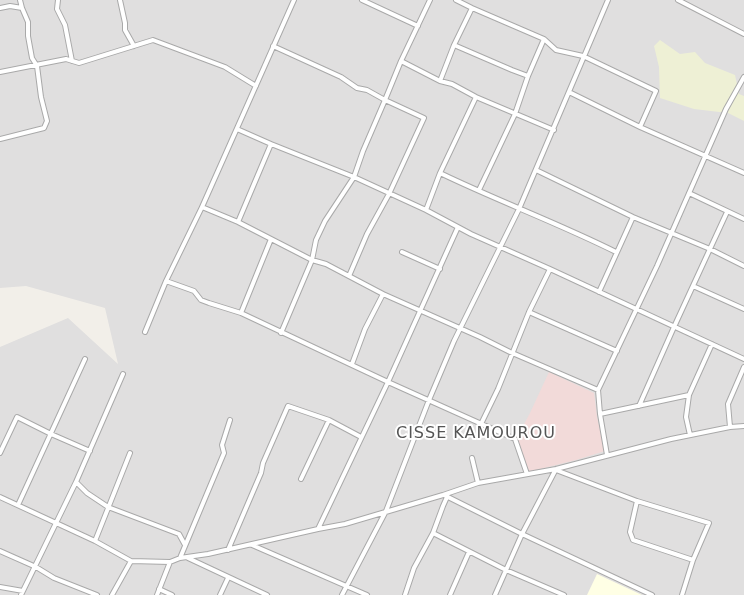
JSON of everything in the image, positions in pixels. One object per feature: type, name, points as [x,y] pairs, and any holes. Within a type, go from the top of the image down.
[{"type":"street","points":[[0,139],[44,128],[47,121],[41,97],[37,66],[32,58],[28,36],[28,22],[20,0]]},
{"type":"street","points":[[58,0],[57,9],[65,25],[72,61]]},
{"type":"street","points":[[120,0],[125,30],[134,46]]},
{"type":"street","points":[[145,332],[166,281],[202,207],[294,0]]},
{"type":"street","points":[[362,0],[418,26]]},
{"type":"street","points":[[281,332],[312,260],[316,240],[325,221],[354,177],[363,151],[401,61],[430,0]]},
{"type":"street","points":[[456,0],[544,39],[556,50],[584,56],[656,91],[640,127]]},
{"type":"street","points":[[342,595],[386,511],[429,400],[460,328],[519,209],[554,130],[608,0]]},
{"type":"street","points":[[678,0],[744,34]]},
{"type":"street","points":[[0,8],[10,6],[22,8]]},
{"type":"street","points":[[440,81],[454,45],[472,8]]},
{"type":"street","points":[[479,190],[515,114],[528,76],[544,39]]},
{"type":"street","points":[[0,72],[37,66],[66,59],[79,63],[154,40],[225,67],[256,86]]},
{"type":"street","points":[[454,45],[528,76]]},
{"type":"street","points":[[273,46],[341,77],[357,88],[367,90],[424,118],[389,194],[367,234],[349,276]]},
{"type":"street","points":[[401,61],[440,81],[452,84],[476,97],[554,130]]},
{"type":"street","points":[[607,455],[600,414],[598,390],[657,266],[704,156],[726,109],[744,77]]},
{"type":"street","points":[[569,92],[640,127],[744,173]]},
{"type":"street","points":[[426,210],[440,173],[476,97]]},
{"type":"street","points":[[237,129],[354,177],[426,210],[471,234],[744,359]]},
{"type":"street","points":[[238,222],[271,144]]},
{"type":"street","points":[[536,170],[633,217],[710,249],[744,266]]},
{"type":"street","points":[[440,173],[519,209],[575,232],[616,252]]},
{"type":"street","points":[[689,193],[744,219]]},
{"type":"street","points":[[202,207],[238,222],[312,260],[326,264],[421,312],[598,390]]},
{"type":"street","points":[[639,406],[727,212]]},
{"type":"street","points":[[599,292],[633,217]]},
{"type":"street","points":[[318,529],[421,312],[458,227]]},
{"type":"street","points":[[241,314],[271,239]]},
{"type":"street","points":[[402,252],[440,269]]},
{"type":"street","points":[[481,424],[513,353],[529,312],[550,269]]},
{"type":"street","points":[[166,281],[194,291],[201,300],[241,314],[515,439],[527,474]]},
{"type":"street","points":[[693,286],[744,309]]},
{"type":"street","points":[[352,364],[365,329],[384,294]]},
{"type":"street","points":[[529,312],[617,351]]},
{"type":"street","points":[[690,435],[686,417],[689,395],[712,344]]},
{"type":"street","points":[[18,505],[85,359]]},
{"type":"street","points":[[730,427],[728,404],[744,367]]},
{"type":"street","points":[[0,587],[22,593],[36,567],[76,482],[123,374]]},
{"type":"street","points":[[600,414],[689,395]]},
{"type":"street","points":[[228,550],[288,406],[329,420],[361,437]]},
{"type":"street","points":[[0,453],[17,417],[90,451]]},
{"type":"street","points":[[180,558],[224,453],[222,445],[230,420]]},
{"type":"street","points":[[301,479],[329,420]]},
{"type":"street","points":[[0,497],[95,541],[130,561],[170,562],[180,558],[228,550],[345,524],[386,511],[445,496],[478,484],[556,469],[690,435],[730,427],[744,426]]},
{"type":"street","points":[[95,541],[130,453]]},
{"type":"street","points":[[472,458],[478,484]]},
{"type":"street","points":[[556,469],[637,501],[710,523],[693,560],[682,595]]},
{"type":"street","points":[[495,595],[522,534],[556,469]]},
{"type":"street","points":[[76,482],[87,493],[108,507],[179,534],[186,545]]},
{"type":"street","points":[[445,496],[652,595]]},
{"type":"street","points":[[405,595],[414,568],[434,534],[445,496]]},
{"type":"street","points":[[637,501],[630,532],[633,540],[693,560]]},
{"type":"street","points":[[434,534],[506,570],[564,595]]},
{"type":"street","points":[[252,545],[367,595]]},
{"type":"street","points":[[0,551],[36,567],[54,578],[97,595]]},
{"type":"street","points":[[450,595],[470,552]]},
{"type":"street","points":[[187,558],[267,595]]},
{"type":"street","points":[[112,595],[130,561]]},
{"type":"street","points":[[157,595],[170,562]]},
{"type":"street","points":[[220,595],[228,578]]},
{"type":"street","points":[[159,589],[172,595]]},
{"type":"shaded area","points":[[0,0],[744,0],[744,595],[0,595],[0,347],[68,318],[118,364],[105,308],[26,286],[0,288]]},
{"type":"shaded area","points":[[660,40],[680,54],[695,52],[705,63],[735,75],[739,94],[744,96],[744,121],[728,113],[694,109],[660,98],[659,67],[654,46]]},
{"type":"shaded area","points":[[549,372],[594,393],[597,417],[605,451],[528,472],[517,437]]},
{"type":"shaded area","points":[[597,574],[642,595],[587,595]]},
{"type":"district","name":"CISSE KAMOUROU","points":[[476,434]]}]
